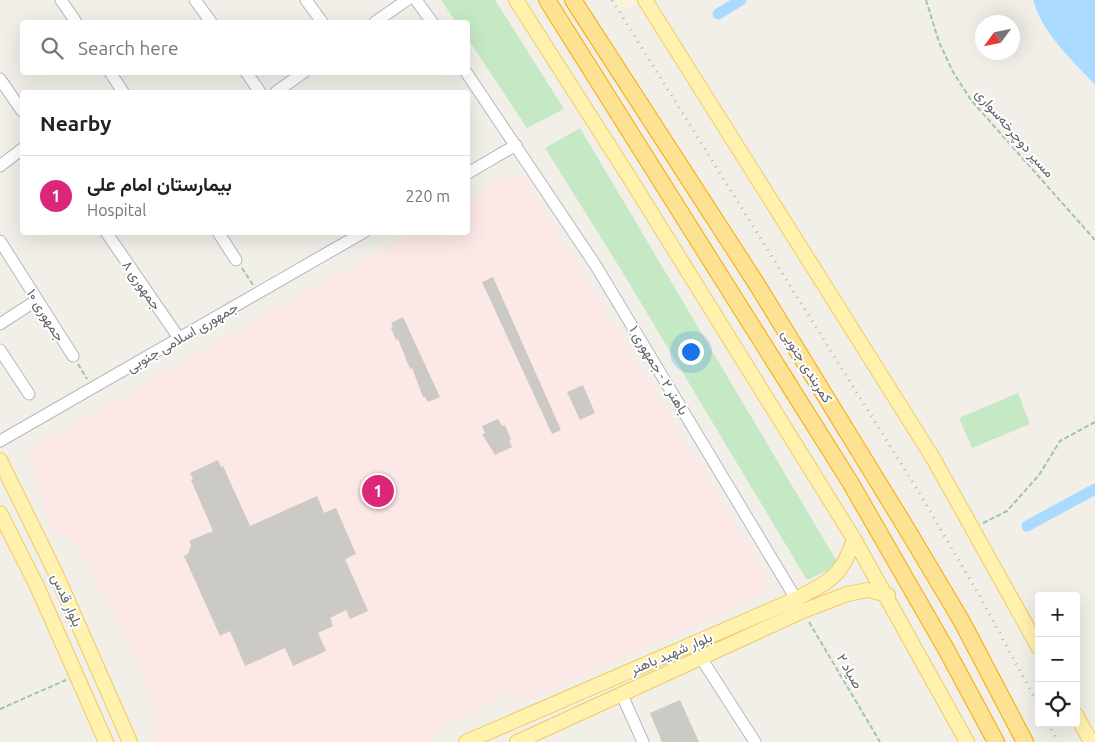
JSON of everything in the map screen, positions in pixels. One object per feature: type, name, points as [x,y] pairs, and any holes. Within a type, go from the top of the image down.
[{"type":"highway","name":"کمربندی جنوبی","points":[[547,0],[850,482],[946,649],[996,742]]},
{"type":"highway","name":"کمربندی جنوبی","points":[[573,0],[756,283],[905,526],[961,620],[1025,742]]},
{"type":"main road","points":[[516,0],[626,172],[854,539],[888,595],[967,742]]},
{"type":"main road","points":[[645,0],[933,458],[1035,641]]},
{"type":"main road","name":"بلوار قدس","points":[[0,460],[56,574],[130,742]]},
{"type":"main road","name":"بلوار قدس","points":[[0,513],[36,584],[78,675],[106,742]]},
{"type":"main road","name":"بلوار شهید باهنر","points":[[517,742],[701,658],[800,605],[838,574],[847,559],[854,539]]},
{"type":"main road","points":[[36,584],[56,574]]},
{"type":"main road","name":"بلوار شهید باهنر","points":[[466,742],[800,605],[868,590],[888,595]]},
{"type":"main road","points":[[1080,722],[1091,742]]},
{"type":"street","points":[[61,0],[75,20]]},
{"type":"street","points":[[195,0],[210,20]]},
{"type":"street","points":[[306,0],[321,20]]},
{"type":"street","points":[[379,20],[408,0]]},
{"type":"street","points":[[416,0],[431,20]]},
{"type":"street","points":[[112,75],[123,90]]},
{"type":"street","points":[[248,75],[259,90]]},
{"type":"street","points":[[279,90],[300,75]]},
{"type":"street","name":"باهنر ۲ - جمهوری ۱","points":[[468,75],[596,266],[800,605]]},
{"type":"street","points":[[0,79],[20,109]]},
{"type":"street","points":[[470,172],[516,145]]},
{"type":"street","points":[[0,166],[20,151]]},
{"type":"street","name":"جمهوری ۸","points":[[108,235],[179,338]]},
{"type":"street","points":[[220,235],[236,260]]},
{"type":"street","name":"جمهوری اسلامی جنوبی","points":[[0,441],[357,235]]},
{"type":"street","name":"جمهوری ۱۰","points":[[0,241],[73,356]]},
{"type":"street","points":[[0,324],[37,300]]},
{"type":"street","points":[[0,350],[29,394]]},
{"type":"street","points":[[701,658],[754,742]]},
{"type":"street","points":[[622,694],[643,742]]},
{"type":"path","name":"مسیر دوچرخه‌سواری","points":[[926,0],[939,42],[953,72],[971,100],[1095,240]]},
{"type":"path","points":[[236,260],[259,293]]},
{"type":"path","name":"جمهوری ۱۰","points":[[73,356],[92,388]]},
{"type":"path","points":[[972,528],[1007,511],[1039,475],[1060,441],[1095,422]]},
{"type":"path","name":"صیاد ۲","points":[[800,605],[880,742]]},
{"type":"path","points":[[0,709],[78,675]]},
{"type":"shaded area","points":[[508,176],[525,178],[768,578],[761,596],[529,700],[509,691],[473,712],[438,728],[432,742],[153,742],[158,714],[133,653],[84,559],[71,539],[51,531],[28,451],[406,235],[470,235],[470,199]]},
{"type":"green space","points":[[441,0],[495,0],[564,109],[527,128],[470,42],[470,20],[455,20]]},
{"type":"green space","points":[[580,128],[839,565],[807,580],[620,268],[545,148]]},
{"type":"green space","points":[[1018,393],[1030,424],[972,448],[959,418]]},
{"type":"sand","points":[[612,0],[654,0],[619,10]]},
{"type":"water","points":[[1033,0],[1095,0],[1095,85],[1051,36]]},
{"type":"building","points":[[493,277],[561,430],[552,434],[482,282]]},
{"type":"building","points":[[403,317],[440,397],[428,402],[423,397],[412,368],[410,369],[398,339],[396,340],[391,328],[393,327],[391,323]]},
{"type":"building","points":[[583,385],[595,413],[580,420],[567,392]]},
{"type":"building","points":[[498,419],[502,426],[505,425],[512,447],[495,455],[482,434],[485,433],[482,426]]},
{"type":"building","points":[[218,460],[221,467],[223,466],[250,526],[317,496],[324,513],[336,508],[356,554],[345,559],[368,611],[350,619],[346,610],[330,618],[333,626],[318,633],[326,651],[293,666],[285,648],[245,666],[230,631],[220,636],[184,556],[188,554],[191,545],[189,541],[213,531],[191,480],[193,479],[190,473]]},
{"type":"building","points":[[680,700],[699,742],[662,742],[650,713]]},
{"type":"waterway","points":[[718,14],[741,0]]},
{"type":"waterway","points":[[1027,526],[1095,489]]},
{"type":"railway","points":[[612,0],[920,494],[979,595],[1035,699]]},
{"type":"railway","points":[[1050,727],[1058,742]]},
{"type":"place","name":"بیمارستان امام علی","points":[[378,491]]}]
